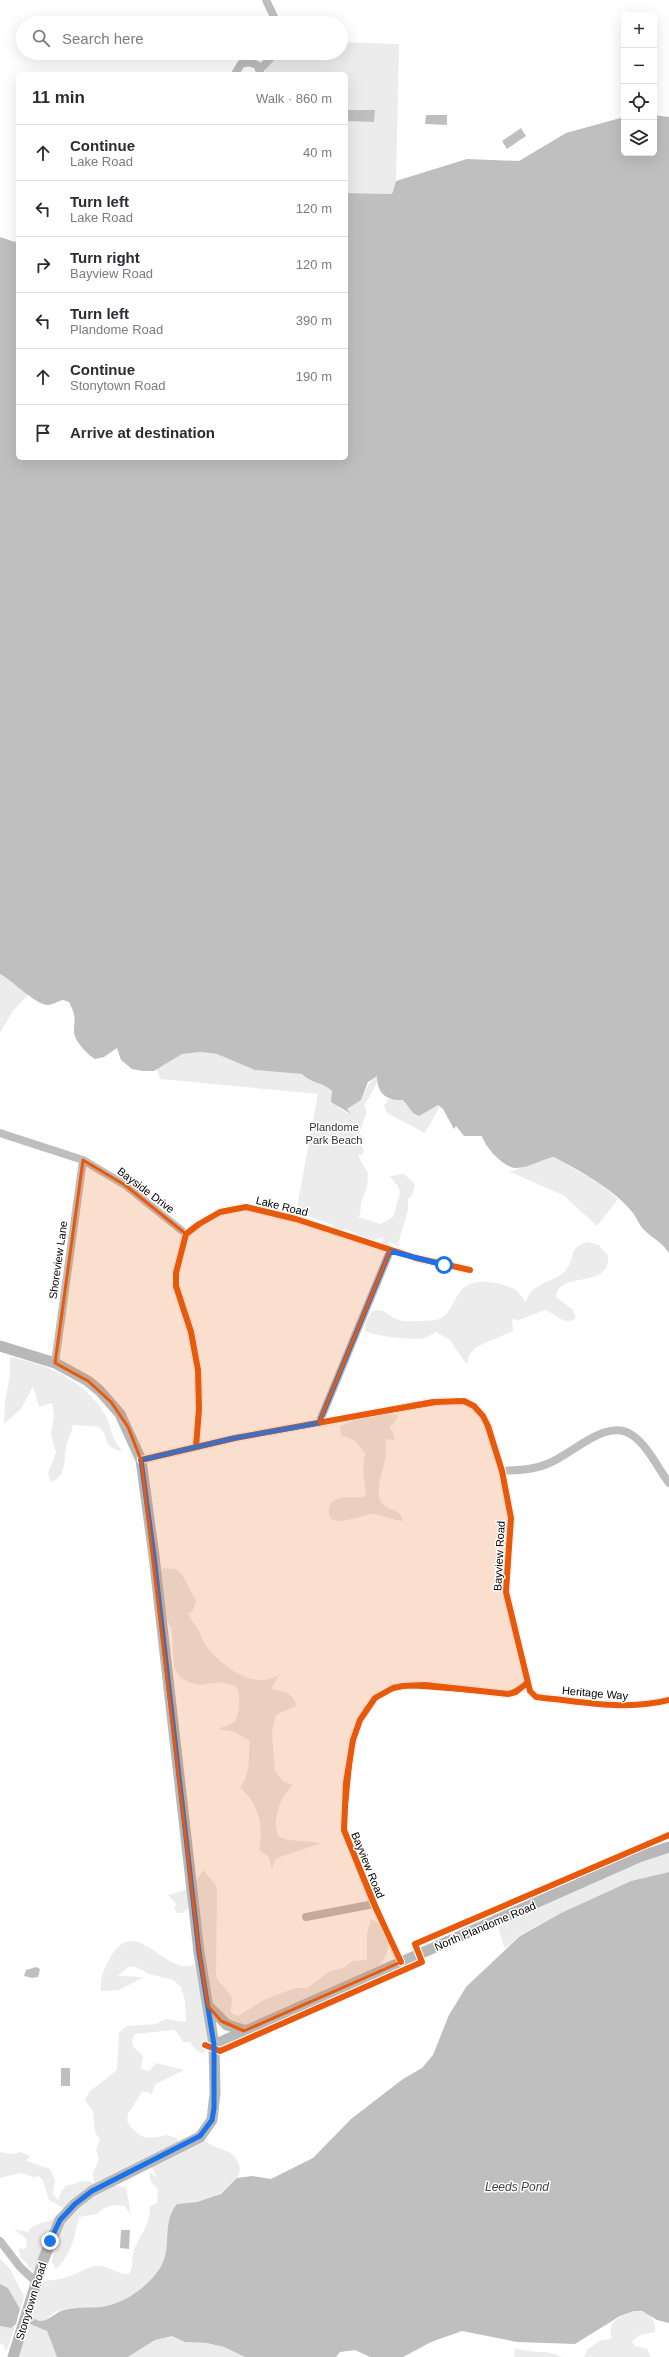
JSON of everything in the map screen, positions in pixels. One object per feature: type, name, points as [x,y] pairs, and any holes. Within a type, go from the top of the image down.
[{"type":"main road","name":"Stonytown Road","points":[[0,1346],[55,1363],[88,1381],[111,1402],[128,1428],[141,1460],[155,1564],[199,1952],[214,2045],[214,2108],[212,2120],[207,2128],[200,2136],[186,2145],[102,2186],[75,2204],[60,2220],[53,2234],[36,2282],[13,2357]]},
{"type":"main road","name":"North Plandome Road","points":[[214,2045],[639,1857],[669,1847]]},
{"type":"main road","points":[[208,2006],[227,2025],[248,2031]]},
{"type":"street","points":[[266,0],[274,16]]},
{"type":"street","points":[[236,72],[238,67],[245,62],[254,63],[260,71],[270,60]]},
{"type":"street","name":"Bayside Drive","points":[[0,1133],[83,1160],[125,1186],[186,1234]]},
{"type":"street","name":"Shoreview Lane","points":[[55,1363],[83,1160]]},
{"type":"street","name":"Lake Road","points":[[186,1234],[220,1212],[246,1207],[296,1219],[390,1251],[438,1264],[470,1270]]},
{"type":"street","points":[[186,1234],[178,1257],[176,1286],[191,1332],[198,1370],[199,1409],[196,1447]]},
{"type":"street","points":[[319,1423],[390,1251]]},
{"type":"street","name":"Bayview Road","points":[[141,1460],[196,1447],[433,1402],[464,1401],[474,1406],[483,1416],[502,1471],[511,1518],[506,1592],[523,1654],[527,1683],[516,1692],[508,1694],[425,1686],[403,1686],[383,1692],[366,1708],[360,1720],[353,1740],[343,1818],[347,1841],[401,1962]]},
{"type":"street","points":[[502,1471],[545,1465],[558,1460],[601,1433],[612,1430],[623,1430],[633,1435],[642,1445],[669,1483]]},
{"type":"street","name":"Heritage Way","points":[[527,1683],[532,1694],[544,1698],[639,1706],[669,1700]]},
{"type":"street","points":[[306,1917],[374,1904]]},
{"type":"street","points":[[0,2241],[20,2267],[36,2282]]},
{"type":"highlighted area","points":[[83,1160],[125,1185],[186,1234],[220,1212],[246,1207],[296,1219],[390,1251],[319,1423],[457,1400],[474,1406],[483,1416],[502,1471],[511,1518],[506,1592],[527,1683],[508,1694],[403,1686],[383,1693],[366,1708],[353,1740],[344,1830],[401,1962],[244,2031],[221,2021],[208,2006],[199,1952],[141,1460],[128,1427],[111,1402],[88,1381],[55,1363]]},
{"type":"green space","points":[[348,42],[399,44],[396,181],[392,194],[348,193],[348,72],[266,72],[263,69],[275,60],[348,60]]},
{"type":"green space","points":[[0,974],[29,994],[13,1011],[0,1033]]},
{"type":"green space","name":"Plandome Park Beach","points":[[201,1052],[217,1054],[255,1070],[302,1074],[308,1079],[327,1086],[331,1091],[338,1107],[349,1114],[347,1109],[348,1107],[363,1096],[371,1082],[378,1075],[377,1083],[364,1106],[367,1112],[359,1133],[364,1139],[361,1144],[364,1150],[363,1154],[358,1156],[368,1173],[367,1187],[361,1203],[360,1215],[358,1217],[380,1224],[393,1217],[400,1193],[399,1188],[390,1176],[404,1174],[415,1184],[412,1196],[408,1198],[408,1210],[398,1244],[401,1248],[390,1242],[388,1245],[382,1244],[383,1237],[374,1240],[347,1230],[335,1229],[333,1225],[296,1212],[318,1094],[160,1079],[157,1069],[182,1054]]},
{"type":"green space","points":[[387,1099],[403,1100],[408,1107],[425,1112],[438,1105],[439,1108],[425,1133],[387,1113],[384,1105],[388,1102]]},
{"type":"green space","points":[[554,1157],[602,1185],[618,1199],[597,1226],[563,1195],[510,1172],[542,1159]]},
{"type":"green space","points":[[589,1242],[599,1245],[608,1256],[607,1266],[601,1273],[593,1277],[565,1284],[559,1289],[556,1297],[572,1309],[576,1318],[567,1321],[563,1320],[545,1310],[519,1320],[512,1319],[513,1331],[476,1347],[469,1355],[467,1365],[449,1339],[435,1332],[424,1338],[412,1339],[385,1336],[365,1331],[366,1321],[372,1311],[377,1310],[384,1311],[402,1321],[429,1321],[442,1318],[450,1310],[458,1294],[466,1286],[476,1282],[496,1283],[514,1289],[526,1303],[528,1296],[532,1291],[565,1271],[571,1262],[574,1250],[577,1247]]},
{"type":"green space","points":[[10,1357],[39,1364],[53,1370],[78,1385],[89,1394],[99,1405],[107,1418],[114,1439],[122,1452],[108,1444],[103,1431],[99,1427],[73,1425],[67,1443],[64,1466],[60,1475],[51,1482],[48,1473],[56,1453],[51,1435],[54,1414],[52,1403],[39,1407],[33,1386],[21,1409],[4,1424],[5,1402],[10,1376]]},
{"type":"green space","points":[[383,1414],[398,1415],[395,1422],[389,1427],[393,1432],[395,1440],[386,1439],[386,1454],[379,1486],[380,1499],[385,1506],[397,1512],[402,1517],[403,1521],[373,1514],[346,1520],[333,1520],[330,1516],[329,1510],[330,1505],[334,1501],[342,1498],[366,1496],[363,1470],[365,1453],[354,1440],[341,1435],[340,1426],[366,1416]]},
{"type":"green space","points":[[163,1568],[176,1569],[182,1574],[196,1601],[193,1611],[188,1613],[199,1631],[204,1643],[219,1660],[237,1673],[248,1678],[258,1680],[269,1679],[279,1675],[271,1689],[287,1693],[295,1702],[296,1706],[276,1715],[272,1732],[275,1771],[283,1781],[293,1785],[284,1796],[278,1810],[276,1817],[277,1831],[279,1837],[288,1840],[322,1843],[277,1858],[272,1869],[268,1856],[259,1850],[261,1833],[256,1808],[252,1801],[240,1788],[247,1775],[250,1741],[235,1732],[218,1729],[235,1722],[239,1704],[239,1695],[236,1686],[219,1682],[200,1685],[191,1683],[181,1678],[174,1668],[172,1630],[166,1617],[161,1571]]},
{"type":"green space","points":[[669,1847],[669,1872],[631,1881],[561,1913],[520,1935],[505,1949],[496,1921]]},
{"type":"green space","points":[[203,1870],[215,1884],[217,1891],[216,1976],[231,1997],[231,2013],[238,2016],[266,1999],[295,1988],[307,1988],[330,1971],[343,1968],[353,1961],[367,1960],[367,1934],[371,1919],[381,1924],[388,1943],[385,1956],[377,1968],[244,2027],[218,2015],[206,2024],[207,2043],[204,2054],[196,2050],[190,2042],[183,2042],[177,2032],[173,2030],[135,2034],[132,2043],[134,2048],[143,2056],[141,2069],[149,2071],[156,2063],[184,2070],[156,2084],[151,2095],[148,2092],[142,2092],[128,2114],[127,2121],[136,2132],[144,2137],[154,2138],[167,2135],[176,2138],[179,2142],[113,2185],[126,2187],[131,2215],[125,2206],[113,2205],[106,2207],[97,2214],[79,2217],[72,2245],[66,2257],[56,2269],[52,2262],[55,2238],[36,2270],[32,2270],[20,2256],[19,2248],[24,2249],[27,2246],[26,2239],[14,2229],[28,2232],[36,2225],[57,2217],[63,2208],[49,2200],[43,2181],[39,2176],[34,2177],[20,2173],[0,2178],[0,2152],[11,2154],[20,2152],[30,2156],[26,2161],[50,2169],[55,2180],[53,2194],[58,2200],[62,2190],[67,2185],[83,2181],[94,2184],[93,2173],[99,2159],[96,2150],[100,2140],[95,2132],[93,2111],[85,2100],[89,2092],[117,2070],[119,2032],[127,2026],[156,2024],[166,2019],[186,2022],[185,2001],[181,1987],[173,1980],[149,1974],[134,1966],[128,1967],[118,1976],[144,1977],[119,1990],[101,1991],[103,1973],[111,1956],[121,1944],[132,1941],[142,1944],[176,1964],[187,1966],[198,1962],[191,1904],[183,1913],[177,1913],[174,1908],[177,1905],[168,1895],[188,1888],[196,1881]]},
{"type":"green space","points":[[200,2137],[213,2146],[232,2154],[238,2162],[240,2172],[235,2181],[229,2187],[216,2196],[201,2201],[177,2204],[170,2215],[168,2226],[168,2251],[165,2260],[154,2277],[137,2292],[119,2303],[110,2306],[62,2310],[55,2312],[44,2321],[34,2319],[32,2315],[37,2303],[30,2301],[36,2281],[63,2278],[96,2266],[129,2274],[134,2250],[147,2224],[150,2206],[157,2203],[158,2189],[151,2182],[149,2172],[157,2178],[150,2163]]},
{"type":"green space","points":[[0,2258],[10,2269],[24,2296],[20,2313],[20,2309],[8,2288],[0,2284]]},
{"type":"green space","points":[[634,2311],[643,2312],[653,2319],[655,2332],[640,2335],[632,2342],[635,2346],[647,2349],[651,2357],[584,2357],[588,2349],[601,2340],[612,2339],[611,2328],[616,2320]]},
{"type":"green space","points":[[16,2324],[6,2352],[4,2346],[0,2343],[0,2326],[11,2328]]},
{"type":"green space","points":[[30,2324],[47,2331],[57,2357],[13,2357],[27,2326]]},
{"type":"green space","points":[[172,2336],[185,2342],[207,2343],[224,2347],[245,2357],[128,2357],[155,2340]]},
{"type":"green space","points":[[515,2348],[527,2351],[551,2353],[562,2357],[514,2357]]},
{"type":"water","points":[[348,110],[375,110],[374,122],[348,121]]},
{"type":"water","points":[[426,115],[447,115],[447,125],[425,124]]},
{"type":"water","points":[[657,115],[669,117],[669,1253],[644,1230],[625,1204],[606,1188],[586,1175],[554,1157],[521,1168],[506,1165],[491,1151],[482,1136],[464,1136],[456,1126],[454,1129],[443,1109],[438,1105],[419,1116],[413,1113],[403,1100],[392,1099],[384,1095],[377,1082],[377,1076],[368,1082],[361,1100],[347,1109],[351,1114],[331,1102],[332,1091],[302,1074],[255,1070],[217,1054],[201,1052],[182,1054],[154,1071],[132,1069],[121,1060],[117,1048],[104,1057],[95,1059],[79,1044],[75,1036],[75,1020],[72,1007],[69,1002],[63,1000],[50,1005],[43,1004],[0,974],[0,237],[15,242],[16,241],[16,460],[348,460],[348,193],[392,194],[396,181],[467,159],[519,161],[566,133],[621,118],[621,156],[657,156]]},
{"type":"water","points":[[521,128],[526,136],[507,149],[502,141]]},
{"type":"water","name":"Leeds Pond","points":[[669,1872],[669,2323],[657,2320],[642,2311],[634,2311],[620,2316],[575,2344],[517,2342],[462,2331],[431,2342],[403,2357],[370,2357],[355,2350],[340,2352],[336,2357],[245,2357],[224,2347],[207,2343],[185,2342],[172,2336],[155,2340],[128,2357],[57,2357],[47,2331],[30,2324],[32,2317],[41,2321],[48,2319],[64,2310],[110,2305],[135,2294],[155,2275],[164,2260],[169,2219],[177,2204],[197,2202],[221,2194],[237,2178],[252,2176],[271,2179],[313,2158],[351,2119],[403,2079],[422,2068],[433,2055],[449,2015],[466,1987],[520,1936],[561,1913],[631,1881]]},
{"type":"water","points":[[36,1967],[40,1969],[38,1977],[32,1978],[24,1976],[26,1970]]},
{"type":"water","points":[[61,2068],[70,2068],[70,2086],[61,2086]]},
{"type":"water","points":[[121,2230],[130,2230],[129,2249],[120,2248]]},
{"type":"water","points":[[0,2284],[8,2288],[20,2309],[16,2324],[11,2328],[0,2326]]},
{"type":"cycle path","points":[[196,1447],[199,1409],[198,1370],[191,1332],[176,1286],[176,1273],[186,1234],[199,1224],[220,1212],[246,1207],[296,1219],[416,1258],[470,1270]]},
{"type":"cycle path","points":[[141,1460],[235,1438],[433,1402],[464,1401],[474,1406],[483,1416],[488,1426],[502,1471],[511,1518],[506,1592],[530,1691],[536,1697],[606,1705],[638,1705],[669,1700]]},
{"type":"cycle path","points":[[401,1962],[374,1904],[344,1830],[346,1783],[353,1740],[360,1720],[375,1698],[393,1688],[425,1685],[508,1694],[516,1692],[527,1683]]},
{"type":"cycle path","points":[[205,2045],[220,2051],[422,1962],[415,1944],[669,1835]]},
{"type":"route","points":[[50,2241],[60,2220],[83,2197],[107,2183],[186,2145],[200,2136],[212,2120],[214,2108],[214,2045],[199,1952],[154,1556],[141,1460],[235,1438],[319,1423],[390,1251],[444,1265]]}]
